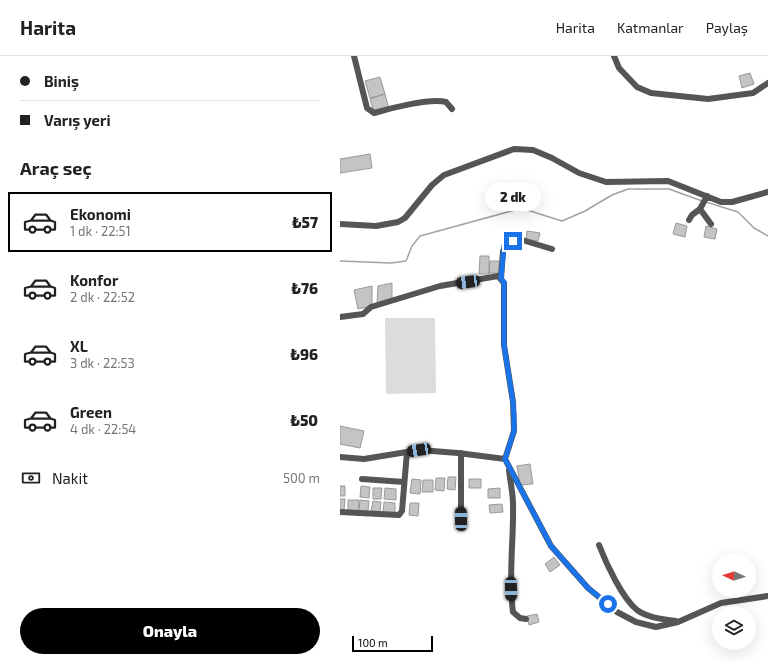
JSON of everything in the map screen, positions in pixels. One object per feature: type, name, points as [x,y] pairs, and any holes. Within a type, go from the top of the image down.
[{"type":"street","points":[[354,56],[366,108],[369,111],[374,113],[435,101],[446,102],[452,109]]},
{"type":"street","points":[[614,56],[619,68],[637,87],[651,93],[708,99],[753,93],[768,83]]},
{"type":"street","points":[[340,224],[376,226],[398,222],[405,218],[432,185],[444,174],[488,160],[514,149],[533,150],[552,158],[579,173],[606,182],[668,181],[721,202],[732,202],[768,192]]},
{"type":"street","points":[[689,220],[692,215],[700,209],[707,196]]},
{"type":"street","points":[[700,209],[711,224]]},
{"type":"street","points":[[501,279],[502,251],[507,243],[522,240],[552,249]]},
{"type":"street","points":[[340,317],[363,314],[371,308],[440,286],[498,276],[504,282],[504,345],[513,402],[514,431],[507,462],[513,503],[511,603],[513,612],[520,618],[526,619]]},
{"type":"street","points":[[340,457],[364,459],[419,450],[461,453],[507,462]]},
{"type":"street","points":[[340,512],[399,515],[402,511],[407,452]]},
{"type":"street","points":[[461,453],[461,519]]},
{"type":"street","points":[[507,462],[551,546],[588,588],[617,612],[636,622],[656,627],[678,622],[721,603],[768,596]]},
{"type":"street","points":[[362,479],[404,482]]},
{"type":"street","points":[[600,545],[604,557],[622,591],[637,609],[653,617],[678,622]]},
{"type":"shaded area","points":[[385,318],[435,318],[436,393],[386,394]]},
{"type":"building","points":[[750,73],[754,84],[742,88],[739,76]]},
{"type":"building","points":[[380,77],[385,94],[370,98],[365,81]]},
{"type":"building","points":[[385,94],[389,109],[374,113],[370,99]]},
{"type":"building","points":[[370,154],[372,168],[340,173],[340,159]]},
{"type":"building","points":[[676,223],[687,226],[685,237],[673,234]]},
{"type":"building","points":[[706,226],[717,229],[715,239],[704,237]]},
{"type":"building","points":[[527,231],[540,233],[538,241],[526,239]]},
{"type":"building","points":[[480,256],[489,256],[489,274],[479,274]]},
{"type":"building","points":[[490,261],[499,261],[499,273],[489,273]]},
{"type":"building","points":[[392,283],[392,301],[377,304],[378,286]]},
{"type":"building","points":[[372,286],[372,306],[358,309],[354,290]]},
{"type":"building","points":[[340,426],[364,431],[360,448],[340,444]]},
{"type":"building","points":[[530,464],[533,484],[520,485],[517,466]]},
{"type":"building","points":[[448,477],[456,477],[455,490],[447,489]]},
{"type":"building","points":[[436,478],[445,478],[444,491],[435,490]]},
{"type":"building","points":[[412,479],[421,480],[420,494],[410,493]]},
{"type":"building","points":[[469,479],[481,479],[481,488],[469,488]]},
{"type":"building","points":[[423,480],[433,480],[433,492],[422,492]]},
{"type":"building","points":[[340,486],[345,486],[345,496],[340,496]]},
{"type":"building","points":[[361,486],[370,487],[369,498],[360,497]]},
{"type":"building","points":[[373,488],[382,488],[381,499],[373,499]]},
{"type":"building","points":[[385,488],[396,489],[396,500],[384,499]]},
{"type":"building","points":[[500,488],[500,498],[488,498],[488,489]]},
{"type":"building","points":[[340,499],[345,499],[344,510],[340,510]]},
{"type":"building","points":[[348,500],[359,500],[358,511],[348,510]]},
{"type":"building","points":[[360,500],[369,501],[368,511],[359,511]]},
{"type":"building","points":[[373,501],[381,502],[380,512],[371,511]]},
{"type":"building","points":[[384,502],[395,503],[395,514],[383,513]]},
{"type":"building","points":[[410,503],[419,503],[418,516],[409,515]]},
{"type":"building","points":[[502,504],[503,512],[490,513],[489,505]]},
{"type":"building","points":[[554,557],[560,565],[550,572],[545,564]]},
{"type":"building","points":[[537,614],[539,622],[529,625],[527,616]]},
{"type":"waterway","points":[[340,261],[391,263],[406,261],[412,246],[420,236],[515,210],[527,210],[562,221],[585,211],[612,195],[628,189],[669,189],[702,201]]},
{"type":"waterway","points":[[706,202],[738,212],[754,228],[768,236]]},
{"type":"route","points":[[513,241],[507,243],[502,251],[501,279],[504,282],[504,345],[513,402],[514,431],[505,459],[551,546],[588,588],[608,604]]}]
